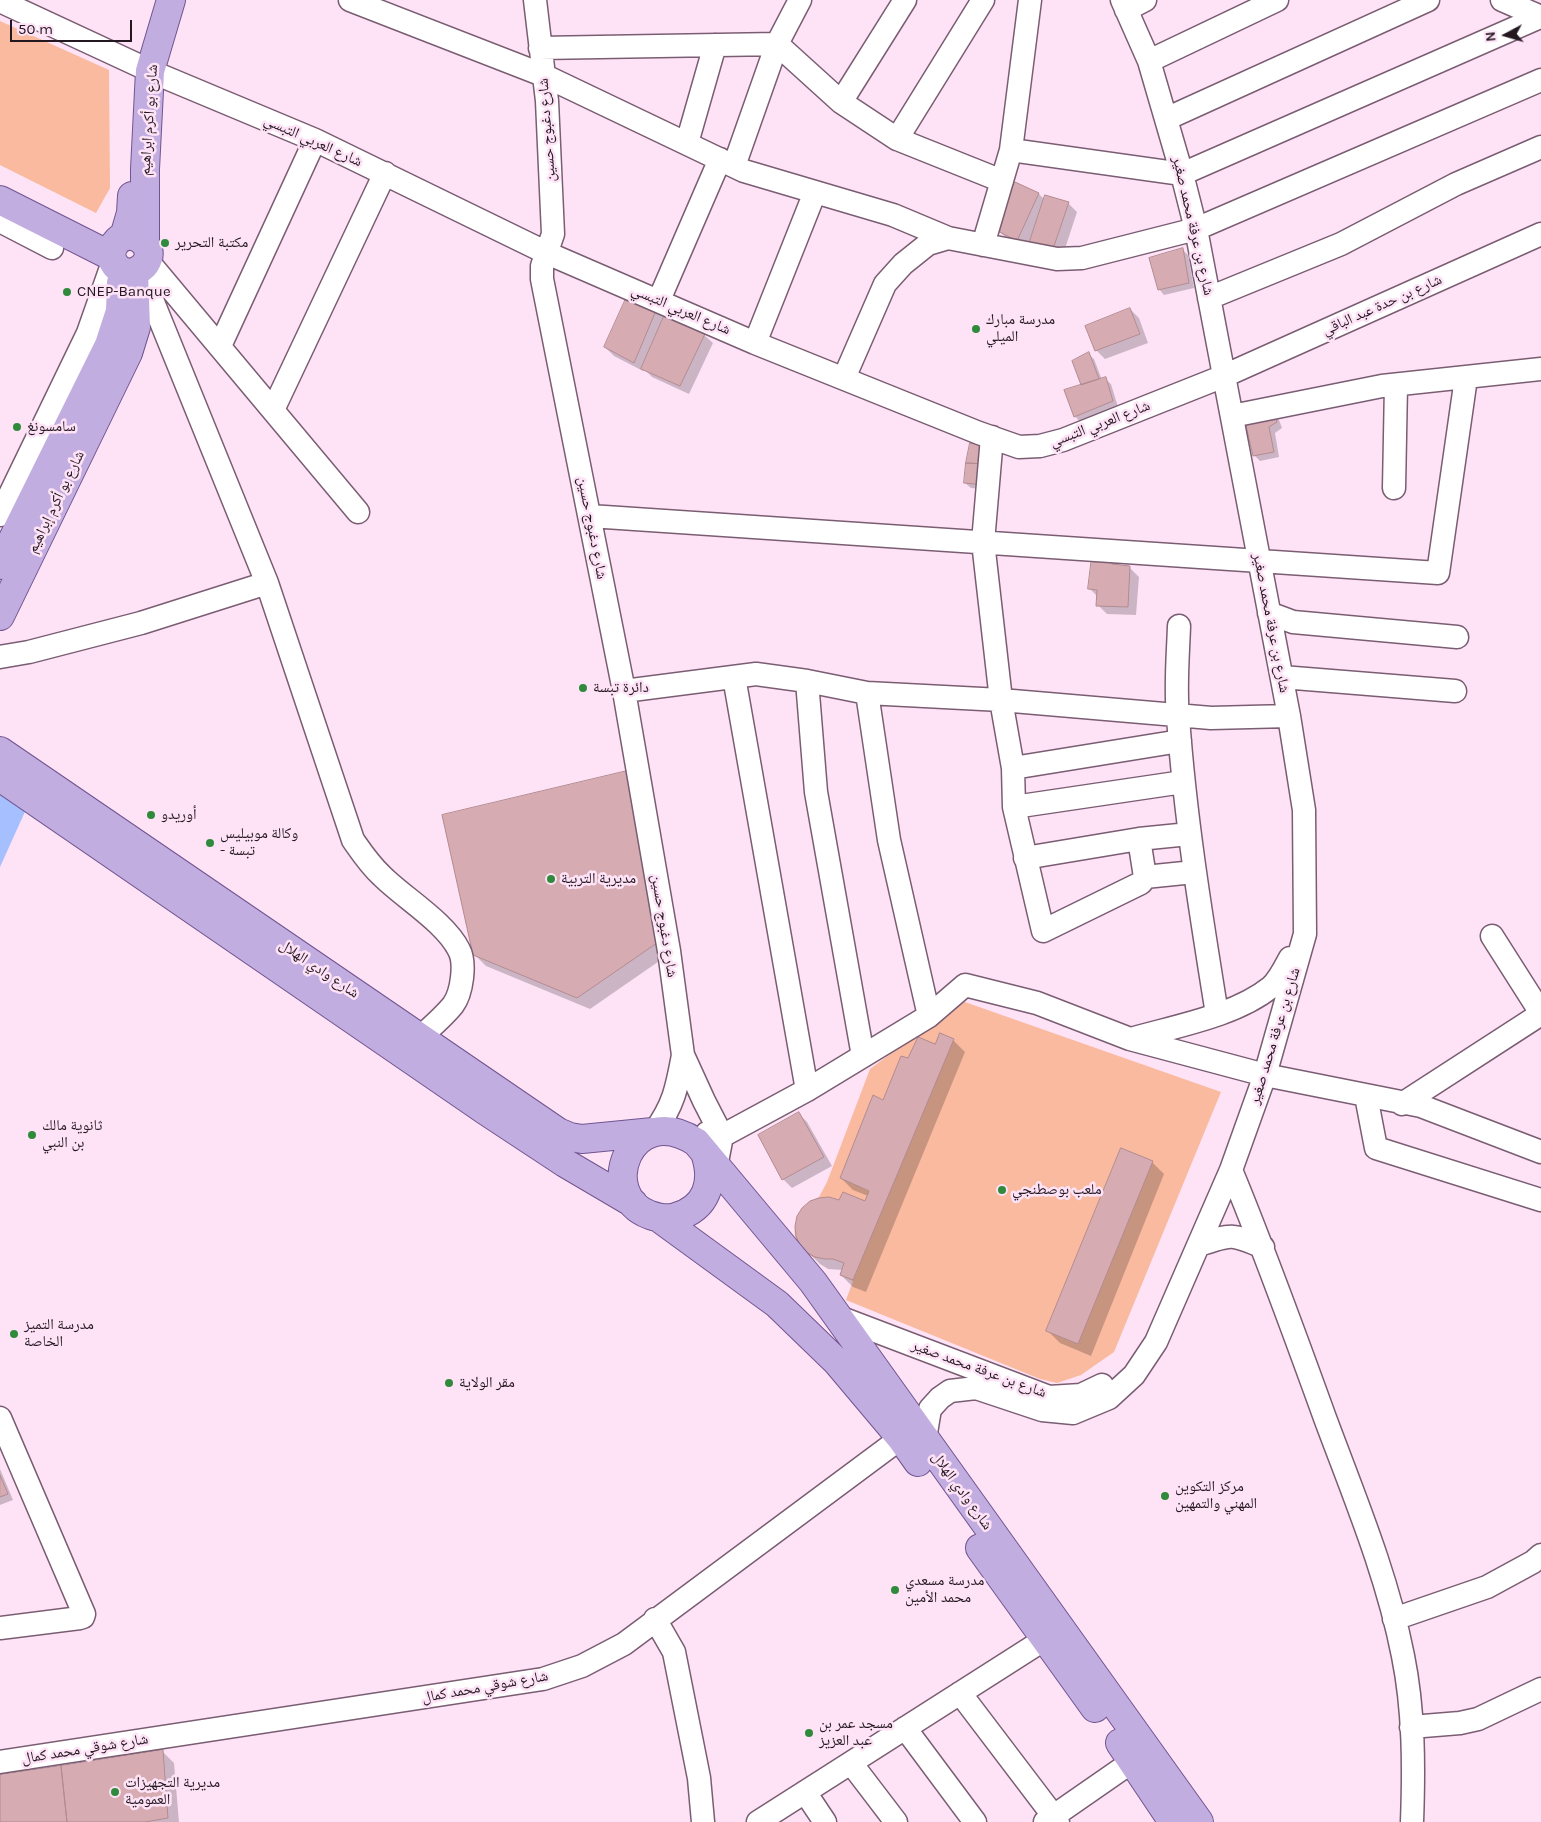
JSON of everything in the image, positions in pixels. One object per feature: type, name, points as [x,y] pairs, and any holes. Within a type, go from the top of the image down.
[{"type":"main road","name":"شارع بو أكرم ابراهيم","points":[[128,257],[145,169],[145,68],[160,0]]},
{"type":"main road","name":"شارع بو أكرم ابراهيم","points":[[145,68],[171,0]]},
{"type":"main road","points":[[0,181],[128,257]]},
{"type":"main road","points":[[0,200],[128,257]]},
{"type":"main road","name":"شارع بو أكرم إبراهيم","points":[[0,565],[109,345],[120,311],[128,257]]},
{"type":"main road","name":"شارع بو أكرم إبراهيم","points":[[0,616],[128,353],[136,327],[128,257]]},
{"type":"main road","name":"شارع وادي الهلال","points":[[0,751],[411,1046],[549,1153],[633,1203]]},
{"type":"main road","name":"شارع وادي الهلال","points":[[0,777],[411,1046],[558,1132],[582,1139],[654,1132]]},
{"type":"main road","points":[[669,1130],[683,1134],[696,1142],[713,1159],[706,1194],[698,1205],[686,1214],[673,1218],[659,1218],[645,1213],[633,1203],[626,1191],[622,1176],[624,1162],[630,1148],[641,1138],[654,1132],[669,1130]]},
{"type":"main road","name":"شارع وادي الهلال","points":[[713,1159],[813,1282],[913,1439],[1045,1639],[1133,1761],[1173,1822]]},
{"type":"main road","name":"شارع وادي الهلال","points":[[659,1218],[777,1304],[913,1439],[1199,1822]]},
{"type":"street","points":[[350,0],[543,75],[744,171],[893,215],[948,238],[1057,259],[1082,258],[1196,229],[1541,80]]},
{"type":"street","name":"شارع دغبوج حسين","points":[[535,0],[546,101],[553,234],[542,266],[542,279],[624,692],[669,951],[683,1055]]},
{"type":"street","points":[[659,300],[727,162],[777,44],[800,0]]},
{"type":"street","points":[[841,102],[905,0]]},
{"type":"street","points":[[897,139],[982,0]]},
{"type":"street","points":[[983,245],[1011,150],[1030,0]]},
{"type":"street","points":[[1148,61],[1277,0]]},
{"type":"street","points":[[1166,119],[1428,0]]},
{"type":"street","name":"شارع العربي التبسي","points":[[0,2],[145,68],[315,140],[547,253],[755,343],[1020,447],[1040,446],[1072,437],[1224,376]]},
{"type":"street","points":[[1510,2],[1541,17]]},
{"type":"street","name":"شارع بن عرفة محمد صغير","points":[[913,1439],[930,1409],[950,1391],[976,1388],[1042,1410],[1073,1413],[1109,1398],[1134,1375],[1156,1342],[1231,1170],[1265,1075],[1305,934],[1304,810],[1282,677],[1258,561],[1196,229],[1182,174],[1131,3]]},
{"type":"street","points":[[1011,150],[1182,174],[1541,17]]},
{"type":"street","points":[[540,48],[777,44],[841,102],[897,139],[1002,181]]},
{"type":"street","points":[[687,143],[715,45]]},
{"type":"street","points":[[220,346],[315,140]]},
{"type":"street","points":[[1209,298],[1341,244],[1456,184],[1541,146]]},
{"type":"street","points":[[273,410],[385,173]]},
{"type":"street","points":[[755,343],[815,192]]},
{"type":"street","points":[[0,221],[52,248]]},
{"type":"street","name":"شارع بن حدة عبد الباقي","points":[[1224,376],[1541,234]]},
{"type":"street","points":[[844,378],[885,284],[903,264],[928,244],[948,238]]},
{"type":"street","points":[[128,257],[220,346],[358,512]]},
{"type":"street","points":[[0,515],[88,334],[128,257]]},
{"type":"street","points":[[128,257],[267,584],[353,840],[367,861],[444,930],[460,951],[463,971],[460,990],[453,1004],[411,1046]]},
{"type":"street","points":[[1232,416],[1382,386],[1541,369]]},
{"type":"street","points":[[590,516],[1438,573],[1466,378]]},
{"type":"street","points":[[1394,488],[1396,384]]},
{"type":"street","points":[[992,437],[983,542],[1002,700],[1013,768],[1014,807],[1043,931],[1141,883],[1145,877],[1139,839]]},
{"type":"street","points":[[0,657],[29,652],[141,623],[267,584]]},
{"type":"street","points":[[1269,613],[1294,622],[1457,637]]},
{"type":"street","points":[[1179,626],[1178,716],[1189,834],[1217,1014]]},
{"type":"street","points":[[624,692],[756,674],[807,681],[867,693],[1002,700],[1211,718],[1289,716]]},
{"type":"street","points":[[734,677],[807,1090]]},
{"type":"street","points":[[1282,677],[1455,692]]},
{"type":"street","points":[[807,681],[816,792],[862,1056]]},
{"type":"street","points":[[867,693],[889,840],[929,1016]]},
{"type":"street","points":[[1013,768],[1180,741]]},
{"type":"street","points":[[1014,807],[1184,782]]},
{"type":"street","points":[[1025,858],[1139,839],[1189,834]]},
{"type":"street","points":[[1145,877],[1194,872]]},
{"type":"street","points":[[1130,1039],[1217,1014],[1250,1001],[1273,986],[1305,934]]},
{"type":"street","points":[[1402,1104],[1541,1014],[1492,936]]},
{"type":"street","points":[[683,1055],[704,1101],[713,1159],[807,1090],[929,1016],[965,984],[1037,1003],[1130,1039],[1265,1075],[1402,1104],[1421,1106],[1541,1152]]},
{"type":"street","points":[[654,1132],[667,1115],[675,1093],[683,1055]]},
{"type":"street","points":[[1366,1096],[1376,1148],[1541,1200]]},
{"type":"street","points":[[1231,1170],[1263,1248],[1369,1538],[1389,1598],[1403,1656],[1411,1727],[1412,1822]]},
{"type":"street","points":[[1199,1245],[1224,1236],[1239,1237],[1263,1248]]},
{"type":"street","name":"شارع بن عرفة محمد صغير","points":[[836,1316],[1049,1397],[1081,1395],[1103,1384],[1126,1364],[1147,1334],[1199,1245]]},
{"type":"street","points":[[0,1418],[84,1614],[80,1618],[0,1628]]},
{"type":"street","name":"شارع شوقي محمد كمال","points":[[0,1762],[543,1679],[582,1666],[624,1644],[656,1619],[913,1439]]},
{"type":"street","points":[[1394,1619],[1487,1587],[1538,1564]]},
{"type":"street","points":[[656,1619],[674,1652],[699,1778],[703,1822]]},
{"type":"street","points":[[758,1822],[1045,1639]]},
{"type":"street","points":[[1411,1727],[1460,1723],[1478,1719],[1541,1689]]},
{"type":"street","points":[[960,1693],[1052,1820],[1133,1761]]},
{"type":"street","points":[[905,1728],[975,1822]]},
{"type":"street","points":[[851,1763],[896,1822]]},
{"type":"street","points":[[805,1792],[825,1822]]},
{"type":"shaded area","points":[[0,21],[109,70],[110,188],[96,213],[0,165]]},
{"type":"shaded area","name":"ملعب بوصطنجي","points":[[962,1001],[1221,1092],[1114,1352],[1081,1375],[1057,1383],[1040,1379],[846,1300],[853,1281],[840,1275],[844,1263],[833,1258],[813,1257],[798,1244],[795,1235],[798,1217],[810,1202],[819,1197],[827,1182],[870,1069]]},
{"type":"water","points":[[0,788],[28,805],[0,867]]},
{"type":"building","points":[[1015,182],[1039,193],[1017,241],[996,230]]},
{"type":"building","points":[[1045,195],[1069,202],[1053,249],[1029,244]]},
{"type":"building","points":[[1183,248],[1189,283],[1158,290],[1149,258]]},
{"type":"building","points":[[628,294],[657,308],[634,363],[604,347]]},
{"type":"building","points":[[1130,308],[1140,334],[1095,351],[1085,326]]},
{"type":"building","points":[[665,314],[705,334],[680,386],[641,369]]},
{"type":"building","points":[[1089,352],[1099,379],[1081,385],[1072,361]]},
{"type":"building","points":[[1106,377],[1113,401],[1074,417],[1064,390]]},
{"type":"building","points":[[1274,413],[1277,422],[1269,427],[1274,452],[1253,456],[1245,421]]},
{"type":"building","points":[[970,443],[988,444],[986,464],[966,463]]},
{"type":"building","points":[[966,463],[986,464],[985,485],[964,483]]},
{"type":"building","points":[[1092,557],[1113,558],[1112,564],[1130,566],[1128,607],[1096,606],[1097,590],[1088,589]]},
{"type":"building","name":"مديرية التربية","points":[[627,771],[657,943],[577,998],[473,955],[442,815]]},
{"type":"building","points":[[940,1033],[954,1039],[853,1280],[840,1275],[844,1263],[833,1259],[815,1257],[806,1252],[796,1236],[797,1216],[810,1201],[829,1197],[839,1200],[843,1192],[865,1201],[869,1191],[840,1178],[873,1095],[883,1100],[901,1056],[908,1058],[918,1037],[935,1044]]},
{"type":"building","points":[[799,1112],[824,1157],[782,1180],[758,1135]]},
{"type":"building","points":[[1121,1148],[1153,1161],[1078,1344],[1046,1331]]},
{"type":"building","points":[[0,1475],[8,1494],[0,1497]]},
{"type":"building","name":"مديرية التجهيزات العمومية","points":[[163,1750],[168,1818],[145,1822],[67,1822],[61,1766]]},
{"type":"building","points":[[61,1766],[67,1822],[0,1822],[0,1775]]},
{"type":"place","name":"مكتبة التحرير","points":[[165,243]]},
{"type":"place","name":"CNEP-Banque","points":[[67,292]]},
{"type":"place","name":"مدرسة مبارك الميلي","points":[[976,329]]},
{"type":"place","name":"سامسونغ","points":[[17,427]]},
{"type":"place","name":"دائرة تبسة","points":[[583,688]]},
{"type":"place","name":"أوريدو","points":[[151,815]]},
{"type":"place","name":"وكالة موبيليس - تبسة","points":[[210,843]]},
{"type":"place","name":"مديرية التربية","points":[[551,879]]},
{"type":"place","name":"ثانوية مالك بن النبي","points":[[32,1135]]},
{"type":"place","name":"ملعب بوصطنجي","points":[[1002,1190]]},
{"type":"place","name":"مدرسة التميز الخاصة","points":[[14,1334]]},
{"type":"place","name":"مقر الولاية","points":[[449,1383]]},
{"type":"place","name":"مركز التكوين المهني والتمهين","points":[[1165,1496]]},
{"type":"place","name":"مدرسة مسعدي محمد الأمين","points":[[895,1590]]},
{"type":"place","name":"مسجد عمر بن عبد العزيز","points":[[809,1733]]},
{"type":"place","name":"مديرية التجهيزات العمومية","points":[[115,1792]]}]
